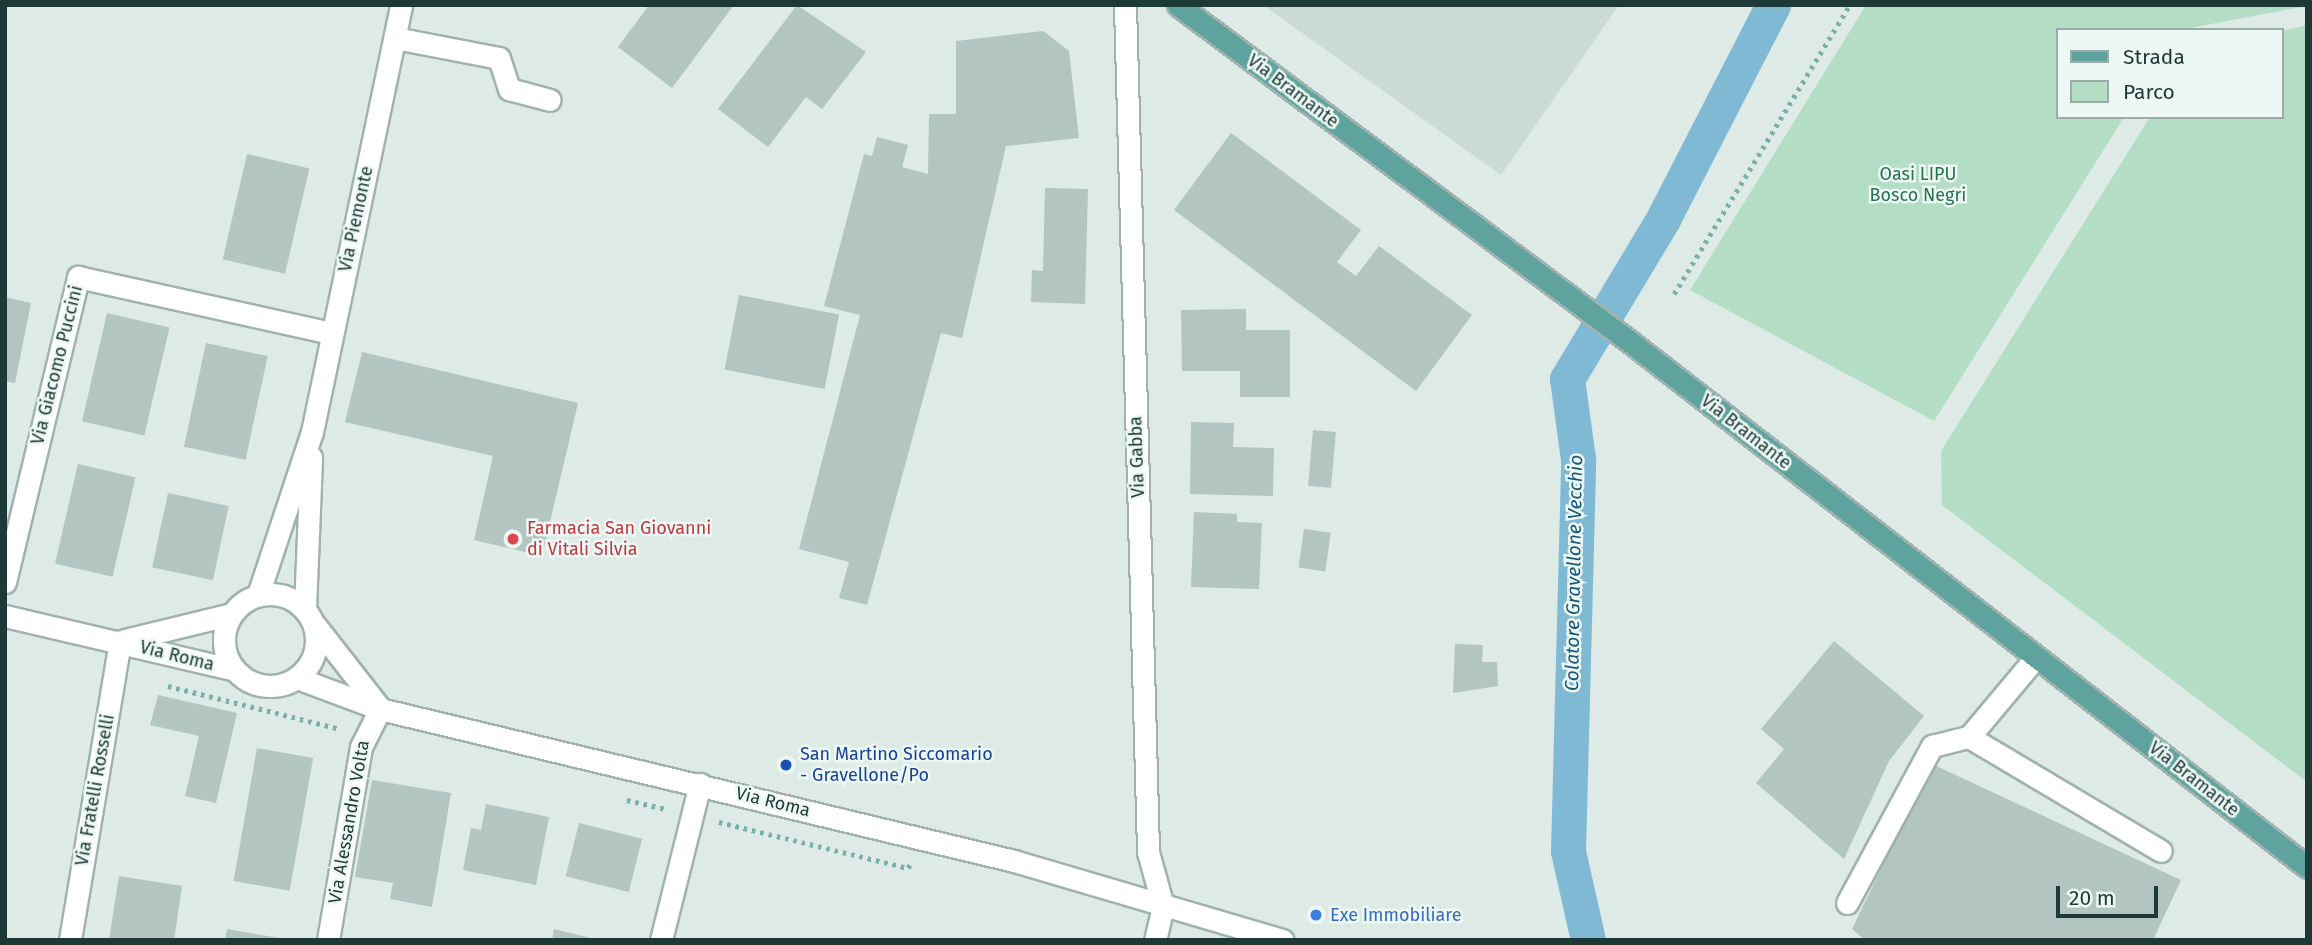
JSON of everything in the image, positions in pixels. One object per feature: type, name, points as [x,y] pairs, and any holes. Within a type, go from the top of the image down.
[{"type":"main road","name":"Via Bramante","points":[[1178,5],[1629,341],[2307,867]]},
{"type":"street","name":"Via Piemonte","points":[[258,595],[312,432],[401,5]]},
{"type":"street","name":"Via Gabba","points":[[1125,5],[1148,852],[1163,906]]},
{"type":"street","points":[[395,38],[499,58],[509,89],[550,100]]},
{"type":"street","name":"Via Giacomo Puccini","points":[[5,582],[78,277],[331,333]]},
{"type":"street","name":"Via Piemonte","points":[[309,615],[312,432]]},
{"type":"street","points":[[309,615],[315,653],[297,678],[258,685],[235,670],[224,643],[232,614],[258,595],[283,595],[309,615],[380,709]]},
{"type":"street","name":"Via Roma","points":[[120,641],[232,614]]},
{"type":"street","name":"Via Roma","points":[[5,616],[235,670]]},
{"type":"street","name":"Via Fratelli Rosselli","points":[[70,940],[120,641]]},
{"type":"street","points":[[1847,903],[1932,746],[1969,737],[2036,657]]},
{"type":"street","name":"Via Roma","points":[[297,678],[380,709],[1014,861],[1283,940]]},
{"type":"street","name":"Via Alessandro Volta","points":[[328,940],[360,747],[380,709]]},
{"type":"street","points":[[1969,737],[2161,850]]},
{"type":"street","points":[[661,940],[700,784]]},
{"type":"street","points":[[1155,940],[1163,906]]},
{"type":"path","points":[[1674,294],[1850,5]]},
{"type":"shaded area","points":[[1263,5],[1619,5],[1501,175]]},
{"type":"green space","name":"Oasi LIPU Bosco Negri","points":[[1866,5],[2307,5],[2191,28],[2056,28],[2056,119],[2123,119],[1934,421],[1690,290]]},
{"type":"green space","points":[[2307,25],[2307,782],[1942,505],[1941,451],[2149,119],[2284,119],[2284,31]]},
{"type":"building","points":[[649,5],[734,5],[672,88],[618,47]]},
{"type":"building","points":[[797,5],[866,52],[822,109],[806,97],[768,147],[718,109]]},
{"type":"building","points":[[1043,31],[1069,51],[1079,138],[1006,146],[962,338],[941,333],[867,605],[839,598],[849,562],[799,549],[860,315],[824,306],[864,154],[872,156],[877,137],[908,145],[902,167],[928,174],[929,114],[956,114],[956,41]]},
{"type":"building","points":[[1231,133],[1361,230],[1337,262],[1356,276],[1379,246],[1472,315],[1416,391],[1174,210]]},
{"type":"building","points":[[247,154],[309,168],[285,274],[223,259]]},
{"type":"building","points":[[1045,188],[1088,189],[1085,304],[1031,302],[1032,270],[1043,271]]},
{"type":"building","points":[[739,295],[839,314],[825,389],[724,370]]},
{"type":"building","points":[[5,297],[31,303],[15,383],[5,381]]},
{"type":"building","points":[[1246,309],[1246,330],[1290,330],[1290,397],[1240,397],[1240,371],[1182,371],[1181,310]]},
{"type":"building","points":[[107,313],[169,327],[144,436],[82,421]]},
{"type":"building","points":[[206,343],[268,356],[246,460],[184,447]]},
{"type":"building","points":[[362,352],[578,403],[542,556],[474,540],[493,456],[345,422]]},
{"type":"building","points":[[1191,422],[1234,423],[1233,447],[1274,448],[1273,496],[1190,494]]},
{"type":"building","points":[[1313,430],[1336,432],[1331,488],[1308,486]]},
{"type":"building","points":[[78,464],[135,477],[113,577],[55,563]]},
{"type":"building","points":[[168,493],[229,506],[213,580],[152,567]]},
{"type":"building","points":[[1194,512],[1237,514],[1237,522],[1262,523],[1259,589],[1191,587]]},
{"type":"building","points":[[1304,529],[1331,533],[1325,571],[1299,568]]},
{"type":"building","points":[[1834,641],[1924,716],[1889,761],[1844,859],[1756,783],[1784,749],[1761,729]]},
{"type":"building","points":[[1455,644],[1483,645],[1482,662],[1497,662],[1498,686],[1453,693]]},
{"type":"building","points":[[158,695],[237,713],[216,803],[185,796],[199,736],[150,725]]},
{"type":"building","points":[[257,748],[313,758],[290,891],[234,881]]},
{"type":"building","points":[[1932,764],[2181,880],[2153,940],[1865,940],[1852,929]]},
{"type":"building","points":[[372,780],[451,793],[432,907],[390,899],[393,883],[355,877]]},
{"type":"building","points":[[486,804],[549,817],[536,885],[463,870],[471,828],[481,830]]},
{"type":"building","points":[[579,823],[642,839],[629,892],[566,876]]},
{"type":"building","points":[[119,876],[182,886],[174,940],[109,940]]},
{"type":"building","points":[[227,929],[279,938],[279,940],[225,940]]},
{"type":"building","points":[[554,929],[595,939],[595,940],[552,940]]},
{"type":"waterway","name":"Colatore Gravellone Vecchio","points":[[1588,940],[1568,851],[1578,459],[1567,379],[1663,219],[1773,5]]},
{"type":"place","name":"Farmacia San Giovanni di Vitali Silvia","points":[[513,539]]},
{"type":"place","name":"San Martino Siccomario - Gravellone/Po","points":[[786,765]]},
{"type":"place","name":"Exe Immobiliare","points":[[1316,915]]}]
